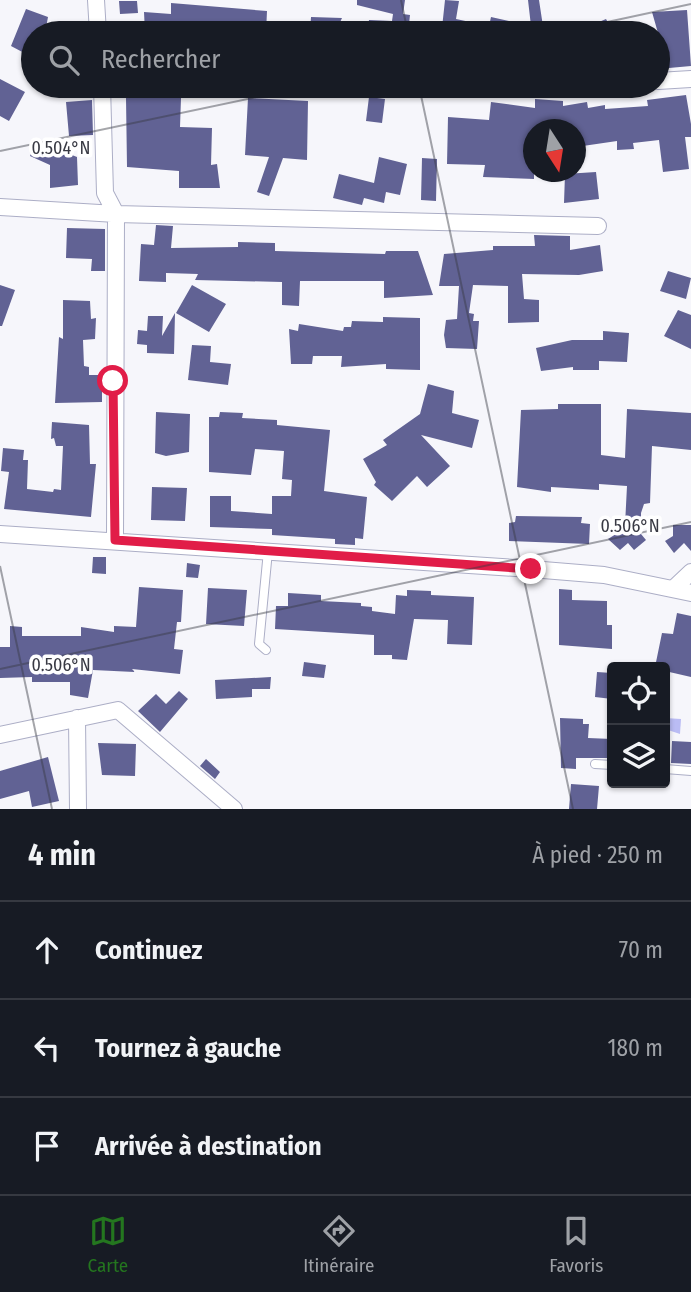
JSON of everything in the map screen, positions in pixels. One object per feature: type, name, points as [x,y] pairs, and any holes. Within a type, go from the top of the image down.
[{"type":"street","points":[[96,0],[97,21]]},
{"type":"street","points":[[670,80],[691,79]]},
{"type":"street","points":[[102,98],[105,193],[116,214],[115,540]]},
{"type":"street","points":[[0,207],[116,214],[598,226]]},
{"type":"street","points":[[0,534],[604,575],[691,593]]},
{"type":"street","points":[[673,589],[691,572]]},
{"type":"street","points":[[0,735],[118,710],[234,809]]},
{"type":"street","points":[[77,718],[78,809]]},
{"type":"lane","points":[[266,650],[259,644],[268,551]]},
{"type":"lane","points":[[595,764],[607,765]]},
{"type":"lane","points":[[670,769],[691,771]]},
{"type":"water","points":[[670,718],[681,719],[680,734],[670,731]]},
{"type":"building","points":[[357,0],[405,0],[403,14],[410,15],[409,21],[392,21],[393,14],[357,5]]},
{"type":"building","points":[[445,0],[459,1],[456,19],[465,21],[443,21]]},
{"type":"building","points":[[528,0],[539,0],[542,21],[530,21]]},
{"type":"building","points":[[119,1],[137,1],[138,13],[120,14]]},
{"type":"building","points":[[171,3],[267,11],[267,21],[144,21],[144,12],[171,14]]},
{"type":"building","points":[[26,9],[48,17],[47,21],[21,21]]},
{"type":"building","points":[[687,10],[691,66],[670,68],[670,21],[655,21],[652,12]]},
{"type":"building","points":[[311,17],[342,18],[341,21],[311,21]]},
{"type":"building","points":[[491,17],[509,21],[490,21]]},
{"type":"building","points":[[21,21],[21,51],[11,46]]},
{"type":"building","points":[[0,79],[21,90],[22,98],[9,121],[0,116]]},
{"type":"building","points":[[686,95],[691,124],[691,137],[685,137],[689,169],[663,172],[659,140],[633,143],[634,149],[617,150],[617,141],[586,146],[586,119],[523,119],[523,179],[483,177],[485,165],[447,164],[448,117],[489,120],[491,102],[535,108],[535,99],[563,101],[563,106],[587,102],[588,108],[605,105],[605,109],[648,106],[647,100]]},
{"type":"building","points":[[126,98],[181,98],[180,127],[212,128],[211,165],[217,164],[220,188],[179,188],[179,171],[127,167]]},
{"type":"building","points":[[248,98],[308,101],[307,160],[283,158],[269,196],[257,192],[269,157],[245,155]]},
{"type":"building","points":[[369,98],[385,99],[382,123],[366,121]]},
{"type":"building","points":[[92,100],[93,135],[69,136],[66,102]]},
{"type":"building","points":[[36,141],[77,157],[78,185],[50,188],[50,165],[30,156]]},
{"type":"building","points":[[379,157],[407,164],[400,195],[386,192],[384,203],[364,198],[362,205],[333,198],[339,174],[374,183]]},
{"type":"building","points":[[422,158],[437,159],[436,201],[421,200]]},
{"type":"building","points":[[596,172],[599,199],[564,203],[565,182],[586,182],[586,173]]},
{"type":"building","points":[[156,225],[173,226],[171,248],[238,247],[238,242],[275,243],[275,251],[385,254],[386,251],[418,251],[433,295],[384,298],[384,281],[300,281],[299,306],[282,305],[282,282],[195,280],[198,274],[166,273],[166,282],[139,281],[141,244],[154,245]]},
{"type":"building","points":[[67,228],[105,229],[105,271],[91,271],[92,259],[66,258]]},
{"type":"building","points":[[534,235],[570,236],[570,250],[600,245],[603,271],[579,275],[522,274],[524,299],[539,300],[539,322],[508,323],[508,286],[473,285],[469,313],[474,314],[473,321],[479,321],[477,349],[446,348],[446,320],[457,319],[459,286],[439,286],[444,254],[493,250],[493,246],[535,246]]},
{"type":"building","points":[[668,271],[691,278],[686,299],[660,291]]},
{"type":"building","points":[[0,285],[15,290],[2,326],[0,326]]},
{"type":"building","points":[[192,285],[226,304],[209,332],[176,313]]},
{"type":"building","points":[[63,300],[90,301],[91,319],[96,318],[95,339],[83,340],[84,366],[89,367],[89,375],[102,375],[102,402],[55,403],[59,337],[63,339]]},
{"type":"building","points":[[678,310],[691,315],[691,349],[664,336]]},
{"type":"building","points":[[175,313],[174,354],[147,353],[147,345],[137,344],[138,330],[147,331],[148,316],[163,316],[162,336]]},
{"type":"building","points":[[383,317],[420,318],[420,370],[386,369],[386,364],[341,367],[342,356],[313,356],[312,364],[291,364],[289,329],[298,331],[299,324],[343,331],[344,327],[351,327],[352,321],[383,322]]},
{"type":"building","points":[[603,331],[629,333],[627,362],[599,361],[599,370],[573,370],[573,367],[541,371],[536,348],[572,340],[603,340]]},
{"type":"building","points":[[192,345],[211,346],[210,362],[231,364],[228,385],[188,380]]},
{"type":"building","points":[[428,384],[454,391],[452,413],[479,420],[472,448],[421,435],[450,466],[427,487],[417,476],[392,501],[374,485],[376,482],[363,459],[387,445],[383,440],[420,414]]},
{"type":"building","points":[[558,404],[601,404],[601,455],[625,458],[627,409],[691,413],[691,450],[652,446],[650,503],[644,504],[641,513],[641,534],[646,540],[634,550],[628,543],[620,550],[608,539],[616,534],[615,525],[625,525],[627,486],[599,484],[599,490],[551,487],[551,492],[517,487],[521,410],[558,409]]},
{"type":"building","points":[[156,412],[190,414],[189,452],[166,456],[155,453]]},
{"type":"building","points":[[220,412],[243,413],[242,418],[277,420],[277,425],[330,430],[324,491],[367,497],[363,539],[355,538],[355,545],[335,544],[335,539],[272,535],[272,529],[210,527],[210,496],[231,496],[231,511],[272,514],[272,496],[291,496],[292,480],[282,479],[284,451],[255,449],[251,475],[209,472],[209,417],[219,417]]},
{"type":"building","points":[[52,422],[89,425],[90,464],[96,464],[91,517],[4,509],[9,472],[1,471],[3,448],[24,450],[23,460],[28,460],[27,489],[53,492],[54,489],[61,490],[63,446],[56,446],[54,438],[51,439]]},
{"type":"building","points":[[152,487],[187,488],[185,521],[151,520]]},
{"type":"building","points":[[516,516],[582,517],[581,523],[590,524],[589,544],[509,541],[509,523],[515,522]]},
{"type":"building","points":[[673,525],[691,525],[691,551],[684,543],[674,553],[665,541],[673,536]]},
{"type":"building","points":[[93,557],[106,557],[106,574],[92,573]]},
{"type":"building","points":[[187,563],[200,565],[198,578],[186,577]]},
{"type":"building","points":[[139,587],[183,590],[181,622],[177,622],[174,649],[183,650],[180,674],[132,669],[135,672],[93,670],[88,698],[70,695],[70,682],[32,682],[32,677],[0,678],[0,647],[10,647],[10,626],[22,627],[22,636],[81,636],[81,627],[114,632],[114,626],[136,627]]},
{"type":"building","points":[[208,588],[247,590],[244,626],[206,624]]},
{"type":"building","points":[[559,589],[572,590],[572,600],[607,601],[607,625],[612,625],[612,649],[559,645]]},
{"type":"building","points":[[407,590],[431,591],[431,595],[474,597],[472,645],[447,644],[448,620],[414,619],[407,660],[392,659],[392,655],[374,655],[374,635],[275,629],[276,606],[288,606],[288,593],[321,595],[321,601],[361,603],[361,606],[372,607],[372,611],[395,614],[396,595],[407,596]]},
{"type":"building","points":[[677,613],[691,616],[691,677],[670,672],[670,662],[656,662],[662,633],[673,634]]},
{"type":"building","points":[[304,662],[326,665],[324,678],[302,676]]},
{"type":"building","points":[[597,672],[607,673],[607,698],[595,697]]},
{"type":"building","points":[[271,677],[270,689],[252,689],[252,697],[216,699],[215,680]]},
{"type":"building","points":[[179,691],[188,699],[160,732],[138,711],[156,694],[166,704]]},
{"type":"building","points":[[560,718],[583,719],[583,724],[589,724],[588,738],[607,739],[607,758],[576,758],[576,769],[561,768]]},
{"type":"building","points":[[672,741],[691,742],[691,764],[671,763]]},
{"type":"building","points":[[98,743],[136,744],[135,776],[102,775]]},
{"type":"building","points":[[48,757],[59,801],[32,807],[29,791],[0,799],[0,771]]},
{"type":"building","points":[[206,759],[220,772],[215,779],[200,766]]},
{"type":"building","points":[[571,784],[599,786],[597,809],[569,809]]},
{"type":"route","points":[[113,381],[115,540],[531,569]]}]
